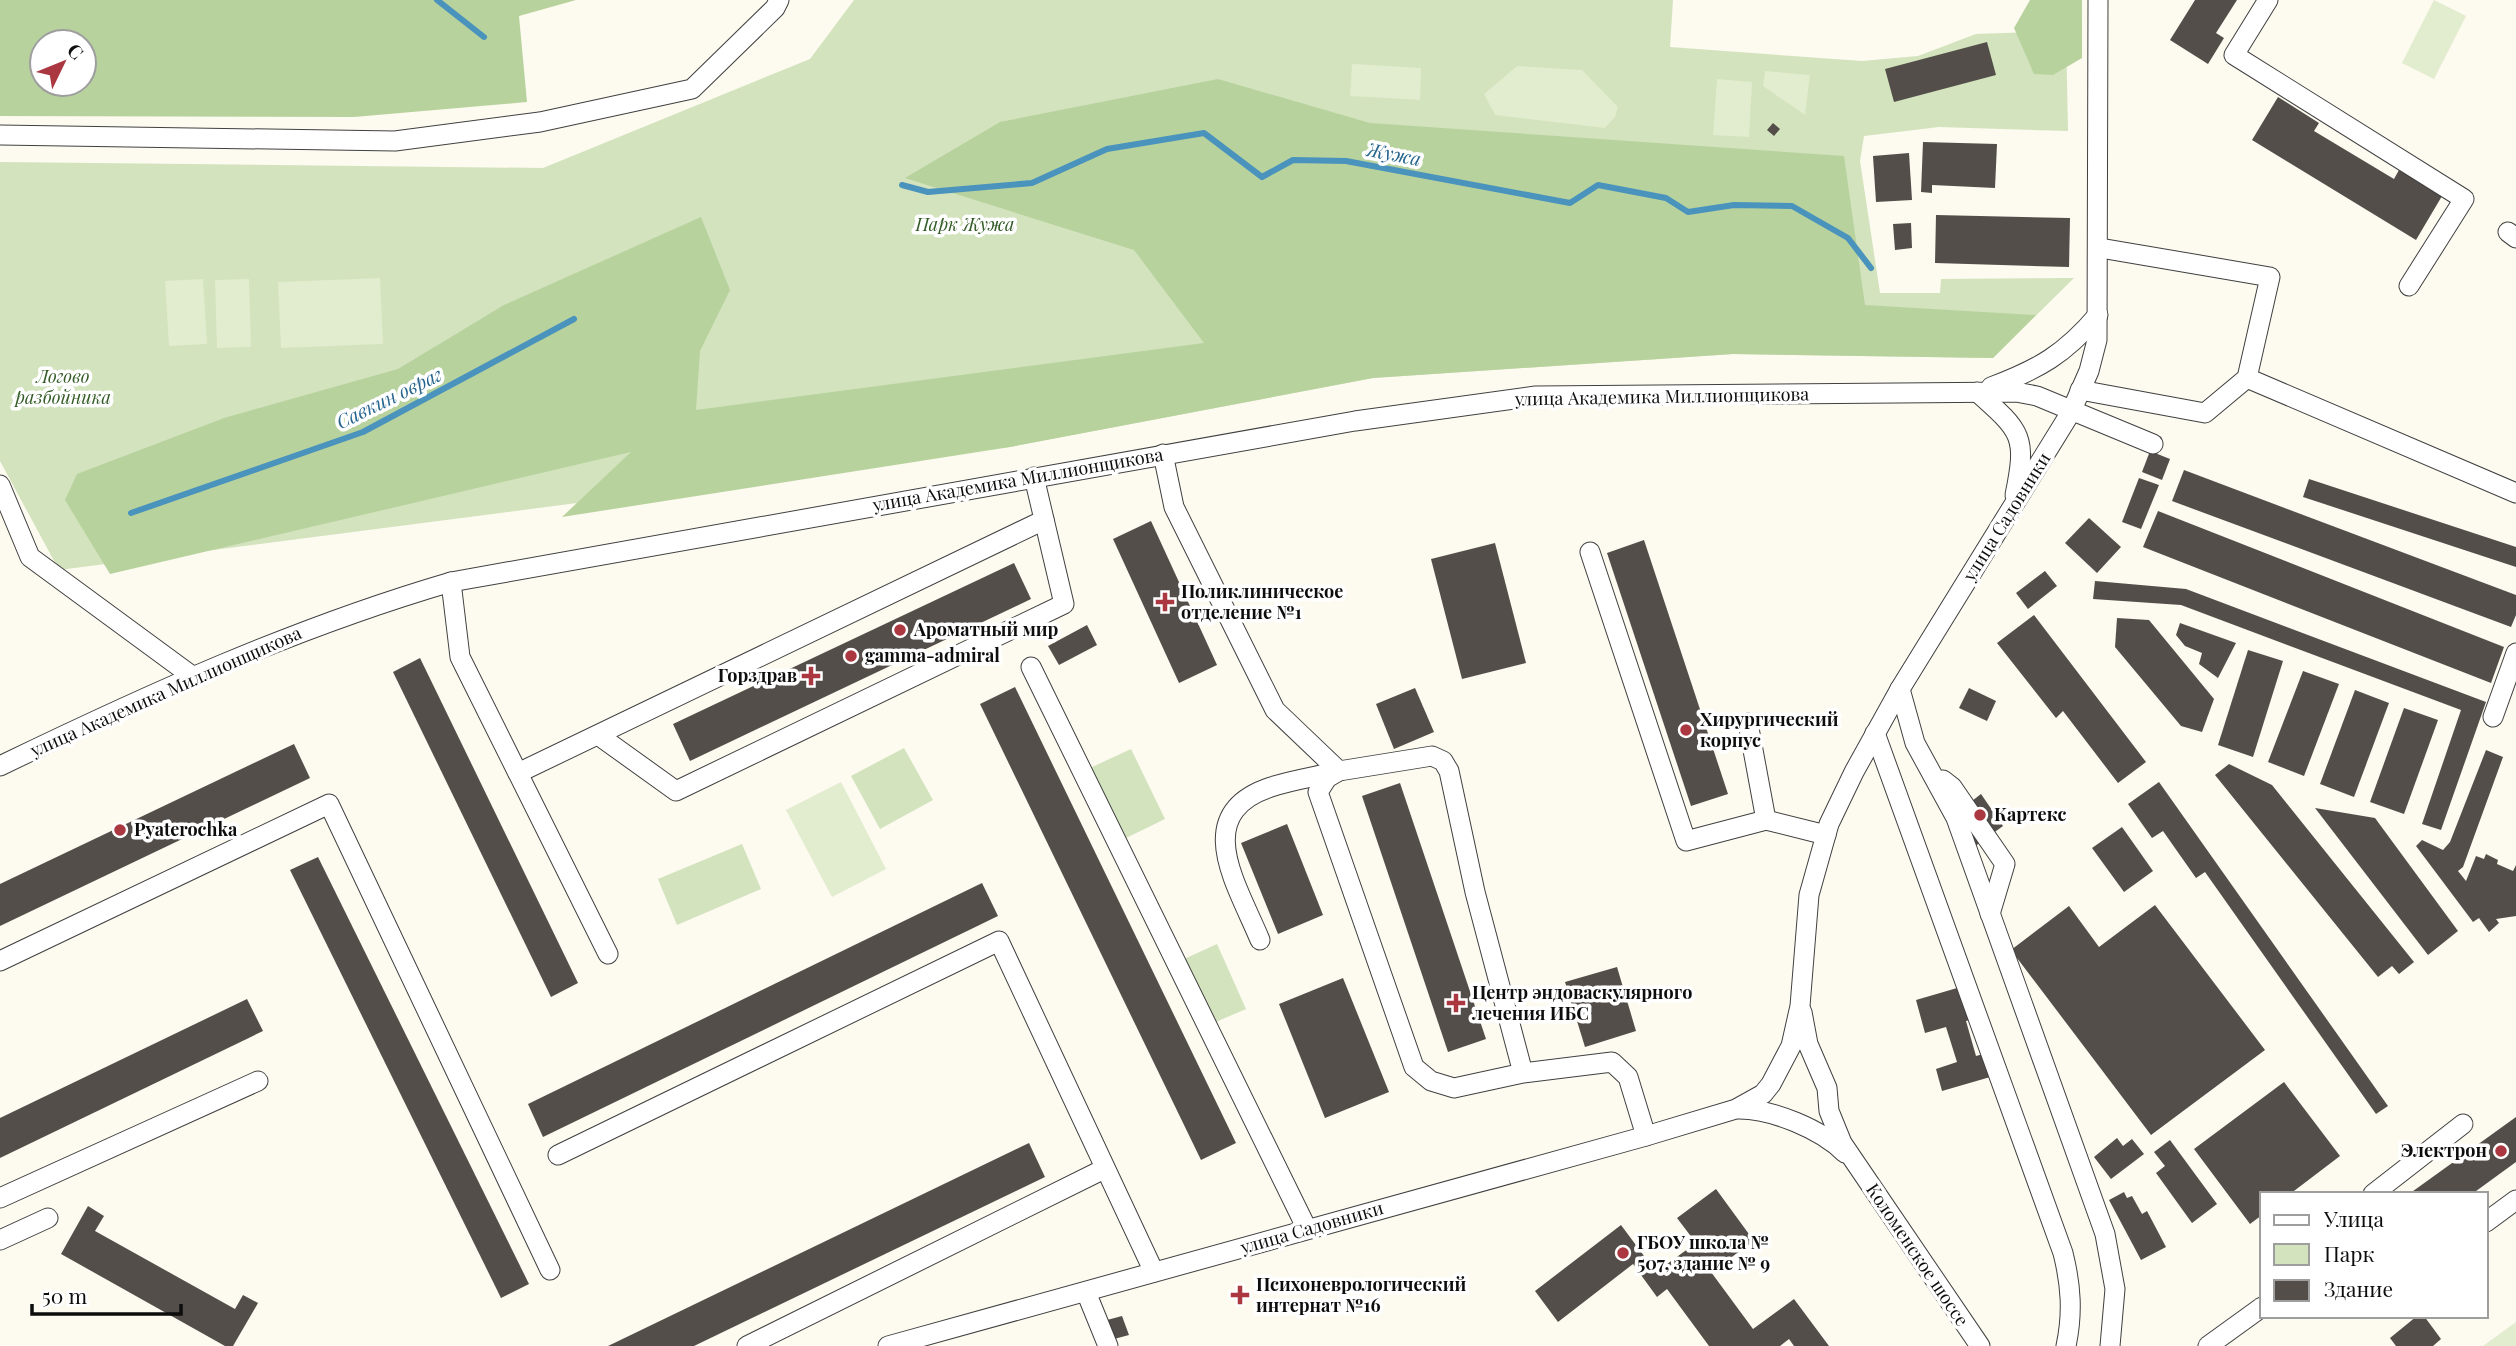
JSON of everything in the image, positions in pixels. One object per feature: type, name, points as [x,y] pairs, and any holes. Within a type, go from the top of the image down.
[{"type":"street","points":[[0,135],[395,141],[540,122],[692,89],[775,8],[779,0]]},
{"type":"street","name":"улица Садовники","points":[[888,1346],[1646,1136],[1737,1109],[1763,1094],[1791,1046],[1800,1006],[1809,895],[1826,835],[1853,772],[1900,689],[2071,412],[2097,340],[2100,248],[2098,0]]},
{"type":"street","points":[[2268,0],[2234,55],[2464,199],[2409,286]]},
{"type":"street","points":[[2080,390],[2205,412],[2247,377],[2270,277],[2100,248]]},
{"type":"street","points":[[2012,509],[2023,452],[2020,439],[2013,426],[1977,392],[2046,364],[2066,350],[2098,315]]},
{"type":"street","points":[[2247,377],[2516,493]]},
{"type":"street","name":"улица Академика Миллионщикова","points":[[0,766],[191,676],[363,608],[451,582],[1355,421],[1536,396],[2016,392],[2037,396],[2153,444]]},
{"type":"street","points":[[1163,454],[1174,507],[1275,710],[1339,771]]},
{"type":"street","points":[[598,735],[676,791],[1064,604],[1034,477]]},
{"type":"street","points":[[0,485],[30,557],[191,676]]},
{"type":"street","points":[[518,773],[1044,520]]},
{"type":"street","points":[[1590,552],[1686,841],[1766,820],[1826,835]]},
{"type":"street","points":[[451,582],[460,657],[608,954]]},
{"type":"street","points":[[2493,716],[2516,653]]},
{"type":"street","points":[[1031,667],[1307,1229]]},
{"type":"street","points":[[1900,689],[1915,743],[1955,818],[2105,1234],[2115,1289],[2110,1346]]},
{"type":"street","points":[[1748,723],[1766,820]]},
{"type":"street","points":[[1875,733],[2063,1253],[2070,1279],[2071,1319],[2066,1346]]},
{"type":"street","points":[[1260,940],[1226,858],[1224,829],[1230,814],[1269,788],[1339,771],[1432,755],[1443,761],[1449,771],[1475,892],[1523,1073]]},
{"type":"street","points":[[1929,768],[1952,787],[2005,864],[1990,914]]},
{"type":"street","points":[[1339,771],[1327,778],[1318,792],[1414,1067],[1431,1081],[1454,1088],[1523,1073],[1612,1062],[1628,1076],[1646,1136]]},
{"type":"street","points":[[0,961],[329,804],[550,1270]]},
{"type":"street","points":[[558,1155],[999,941],[1154,1272]]},
{"type":"street","name":"улица Садовники","points":[[1800,1006],[1808,1044],[1828,1097]]},
{"type":"street","name":"улица Садовники","points":[[1773,1080],[1797,1065],[1819,1074]]},
{"type":"street","points":[[1773,1080],[1772,1107],[1787,1121],[1800,1124],[1816,1118],[1828,1097]]},
{"type":"street","points":[[0,1198],[258,1081]]},
{"type":"street","name":"Коломенское шоссе","points":[[1828,1097],[1833,1124],[1855,1164],[1980,1346]]},
{"type":"street","name":"улица Садовники","points":[[1737,1109],[1752,1109],[1787,1121]]},
{"type":"street","name":"Коломенское шоссе","points":[[1787,1121],[1825,1139],[1855,1164]]},
{"type":"street","points":[[2376,1192],[2463,1124]]},
{"type":"street","points":[[747,1346],[1104,1169]]},
{"type":"street","points":[[2488,1221],[2516,1200]]},
{"type":"street","points":[[0,1240],[48,1218]]},
{"type":"street","points":[[1086,1292],[1108,1346]]},
{"type":"street","points":[[2208,1346],[2260,1308]]},
{"type":"green space","points":[[0,0],[576,0],[519,16],[527,102],[354,117],[0,116]]},
{"type":"green space","name":"Парк Жужа","points":[[854,0],[1673,0],[1670,47],[1862,61],[1918,56],[1976,34],[2066,31],[2068,131],[1939,127],[1864,136],[1860,161],[1880,293],[1940,293],[1941,279],[2074,278],[1993,358],[1733,354],[1373,378],[1010,447],[59,570],[0,461],[0,162],[543,168],[810,59]]},
{"type":"green space","points":[[2030,0],[2082,0],[2082,58],[2053,75],[2034,74],[2014,28]]},
{"type":"green space","points":[[2434,0],[2466,16],[2434,79],[2402,63]]},
{"type":"green space","points":[[1352,64],[1421,68],[1420,100],[1350,96]]},
{"type":"green space","points":[[1517,66],[1582,70],[1618,107],[1615,117],[1605,128],[1495,115],[1484,94]]},
{"type":"green space","points":[[1765,71],[1810,75],[1805,115],[1763,86]]},
{"type":"green space","points":[[1218,79],[1370,123],[1844,156],[1865,305],[2036,315],[1993,358],[1733,354],[1373,378],[1010,447],[562,517],[631,452],[110,574],[65,500],[77,474],[224,418],[398,369],[504,305],[701,217],[730,290],[700,351],[696,410],[1204,343],[1134,250],[905,178],[1000,122]]},
{"type":"green space","points":[[1717,79],[1752,82],[1749,137],[1713,135]]},
{"type":"green space","points":[[380,278],[383,344],[281,348],[278,282]]},
{"type":"green space","points":[[203,279],[207,344],[169,346],[165,281]]},
{"type":"green space","points":[[249,279],[251,347],[217,348],[215,280]]},
{"type":"green space","points":[[904,748],[933,800],[880,829],[851,776]]},
{"type":"green space","points":[[1131,749],[1165,819],[1124,839],[1090,768]]},
{"type":"green space","points":[[841,782],[886,869],[832,897],[786,810]]},
{"type":"green space","points":[[742,844],[761,889],[677,925],[658,879]]},
{"type":"green space","points":[[1217,944],[1246,1009],[1211,1024],[1182,960]]},
{"type":"green space","points":[[2516,1322],[2516,1346],[2483,1346]]},
{"type":"building","points":[[2195,0],[2237,0],[2216,33],[2224,38],[2208,64],[2170,40]]},
{"type":"building","points":[[1987,42],[1996,75],[1894,102],[1885,69]]},
{"type":"building","points":[[2278,97],[2319,123],[2314,131],[2394,179],[2399,170],[2442,196],[2416,240],[2252,140]]},
{"type":"building","points":[[1773,123],[1780,129],[1774,136],[1767,130]]},
{"type":"building","points":[[1923,142],[1997,144],[1995,188],[1932,185],[1932,193],[1921,192]]},
{"type":"building","points":[[1909,153],[1912,200],[1876,202],[1873,156]]},
{"type":"building","points":[[1936,215],[2070,218],[2069,267],[1935,263]]},
{"type":"building","points":[[1911,223],[1912,248],[1895,250],[1893,224]]},
{"type":"building","points":[[2150,451],[2170,459],[2162,480],[2142,472]]},
{"type":"building","points":[[2184,470],[2516,595],[2516,615],[2511,627],[2172,501]]},
{"type":"building","points":[[2139,478],[2159,485],[2141,529],[2122,522]]},
{"type":"building","points":[[2309,479],[2516,547],[2516,567],[2303,497]]},
{"type":"building","points":[[2158,511],[2504,647],[2491,683],[2143,547]]},
{"type":"building","points":[[2089,518],[2121,547],[2097,573],[2065,543]]},
{"type":"building","name":"Поликлиническое отделение №1","points":[[1151,521],[1217,665],[1179,683],[1113,539]]},
{"type":"building","name":"Хирургический корпус","points":[[1644,540],[1728,794],[1691,806],[1607,553]]},
{"type":"building","points":[[1495,543],[1526,663],[1462,679],[1431,559]]},
{"type":"building","points":[[1014,563],[1031,599],[690,761],[673,724]]},
{"type":"building","points":[[2045,571],[2057,586],[2028,609],[2016,593]]},
{"type":"building","points":[[2095,581],[2186,589],[2486,702],[2441,830],[2422,824],[2461,710],[2181,605],[2093,599]]},
{"type":"building","points":[[2034,615],[2146,762],[2118,783],[2063,711],[2056,718],[1997,643]]},
{"type":"building","points":[[2117,618],[2149,620],[2214,699],[2202,732],[2181,726],[2115,647]]},
{"type":"building","points":[[2180,623],[2236,643],[2218,678],[2199,664],[2202,653],[2185,646],[2176,635]]},
{"type":"building","points":[[1087,625],[1097,645],[1059,665],[1048,646]]},
{"type":"building","points":[[2248,650],[2283,661],[2253,757],[2218,745]]},
{"type":"building","points":[[420,658],[578,983],[551,997],[393,672]]},
{"type":"building","points":[[2303,671],[2339,684],[2304,776],[2268,762]]},
{"type":"building","points":[[1015,687],[1236,1143],[1201,1160],[980,704]]},
{"type":"building","points":[[1415,688],[1434,732],[1394,749],[1376,704]]},
{"type":"building","points":[[1969,688],[1996,701],[1987,721],[1959,708]]},
{"type":"building","points":[[2355,690],[2389,703],[2354,797],[2320,784]]},
{"type":"building","points":[[2404,708],[2438,720],[2404,814],[2370,802]]},
{"type":"building","points":[[294,744],[310,778],[0,926],[0,884]]},
{"type":"building","points":[[2486,750],[2503,757],[2463,867],[2458,871],[2466,881],[2476,856],[2484,859],[2486,854],[2498,860],[2497,864],[2513,871],[2516,865],[2516,916],[2496,919],[2499,923],[2489,932],[2479,918],[2473,922],[2416,846],[2422,840],[2443,850],[2450,842]]},
{"type":"building","points":[[2229,764],[2272,785],[2414,962],[2399,974],[2392,966],[2378,977],[2215,775]]},
{"type":"building","points":[[2159,782],[2388,1106],[2376,1114],[2205,872],[2196,878],[2163,831],[2152,838],[2128,804]]},
{"type":"building","points":[[1400,783],[1486,1039],[1448,1052],[1362,796]]},
{"type":"building","name":"Картекс","points":[[1981,794],[2003,826],[1974,847],[1961,829],[1968,804]]},
{"type":"building","points":[[2315,808],[2375,818],[2458,931],[2428,955]]},
{"type":"building","points":[[1287,824],[1323,915],[1278,934],[1241,843]]},
{"type":"building","points":[[2122,827],[2153,871],[2124,892],[2092,848]]},
{"type":"building","points":[[318,857],[529,1284],[501,1298],[290,870]]},
{"type":"building","points":[[982,883],[998,916],[543,1137],[528,1104]]},
{"type":"building","points":[[2155,905],[2265,1050],[2151,1135],[2011,950],[2069,906],[2099,947]]},
{"type":"building","points":[[1617,967],[1636,1031],[1585,1047],[1565,982]]},
{"type":"building","points":[[1343,978],[1389,1092],[1325,1118],[1279,1004]]},
{"type":"building","points":[[1964,986],[1973,1019],[1966,1021],[1976,1056],[1997,1050],[2004,1073],[1942,1091],[1936,1069],[1957,1062],[1946,1027],[1925,1033],[1916,1000]]},
{"type":"building","points":[[247,999],[263,1031],[0,1158],[0,1118]]},
{"type":"building","points":[[2284,1082],[2340,1156],[2293,1192],[2260,1192],[2260,1216],[2250,1224],[2194,1149]]},
{"type":"building","points":[[2516,1117],[2516,1162],[2475,1192],[2412,1192]]},
{"type":"building","points":[[2117,1138],[2123,1146],[2132,1139],[2144,1154],[2111,1179],[2094,1157]]},
{"type":"building","points":[[2170,1140],[2217,1204],[2192,1223],[2156,1173],[2165,1166],[2154,1152]]},
{"type":"building","points":[[1029,1143],[1045,1177],[694,1346],[608,1346]]},
{"type":"building","points":[[1716,1189],[1754,1241],[1711,1272],[1753,1329],[1794,1299],[1829,1346],[1794,1346],[1789,1339],[1780,1346],[1709,1346],[1667,1289],[1657,1297],[1633,1264],[1558,1322],[1535,1291],[1621,1225],[1656,1272],[1696,1243],[1677,1218]]},
{"type":"building","points":[[2124,1192],[2127,1198],[2132,1196],[2142,1214],[2147,1211],[2166,1247],[2141,1260],[2109,1200]]},
{"type":"building","points":[[88,1206],[104,1216],[95,1231],[235,1309],[243,1295],[258,1303],[233,1346],[225,1346],[61,1254]]},
{"type":"building","points":[[1122,1316],[1129,1335],[1114,1339],[1107,1320]]},
{"type":"building","points":[[2415,1318],[2425,1318],[2441,1339],[2433,1346],[2396,1346],[2390,1338]]},
{"type":"waterway","name":"Жужа","points":[[437,0],[484,37]]},
{"type":"waterway","name":"Жужа","points":[[902,185],[928,192],[1032,183],[1107,149],[1204,133],[1262,177],[1293,160],[1346,161],[1570,203],[1598,185],[1666,198],[1688,212],[1734,205],[1792,206],[1848,238],[1871,268]]},
{"type":"waterway","name":"Савкин овраг","points":[[131,513],[363,432],[574,319]]},
{"type":"place","name":"Поликлиническое отделение №1","points":[[1165,602]]},
{"type":"place","name":"Ароматный мир","points":[[900,630]]},
{"type":"place","name":"gamma-admiral","points":[[851,656]]},
{"type":"place","name":"Горздрав","points":[[811,676]]},
{"type":"place","name":"Хирургический корпус","points":[[1686,730]]},
{"type":"place","name":"Картекс","points":[[1980,815]]},
{"type":"place","name":"Pyaterochka","points":[[120,830]]},
{"type":"place","name":"Центр эндоваскулярного лечения ИБС","points":[[1456,1003]]},
{"type":"place","name":"Электрон","points":[[2501,1151]]},
{"type":"place","name":"ГБОУ школа № 507, здание № 9","points":[[1623,1253]]},
{"type":"place","name":"Психоневрологический интернат №16","points":[[1240,1295]]},
{"type":"park label","name":"Логово разбойника","points":[[63,387]]}]
